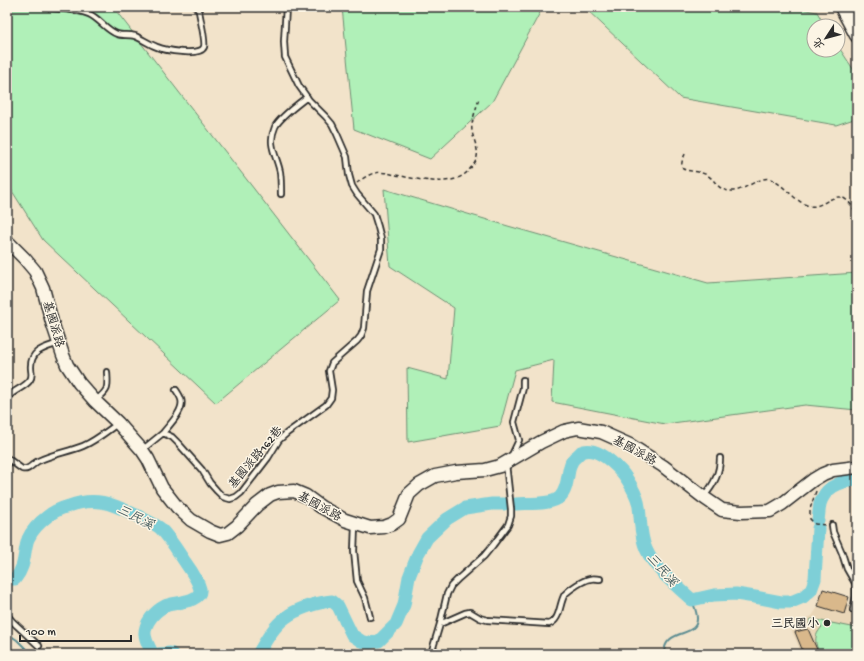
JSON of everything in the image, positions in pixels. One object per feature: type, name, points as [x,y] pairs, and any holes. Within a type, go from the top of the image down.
[{"type":"main road","points":[[842,7],[857,35]]},
{"type":"street","name":"基國派路","points":[[7,241],[24,258],[35,272],[43,288],[63,355],[79,384],[95,402],[118,423],[142,450],[162,488],[177,507],[191,520],[220,535],[228,533],[257,505],[270,495],[278,492],[294,491],[306,496],[321,507],[345,520],[370,528],[384,527],[399,519],[409,494],[419,485],[435,476],[456,472],[485,470],[508,462],[541,442],[564,431],[578,428],[601,432],[630,445],[663,466],[722,510],[741,512],[770,511],[823,474],[833,470],[857,467]]},
{"type":"lane","points":[[47,7],[89,14],[116,34],[133,35],[166,50],[183,52],[195,52],[202,50],[204,47],[196,7]]},
{"type":"lane","name":"基國派路162巷","points":[[162,433],[172,437],[196,462],[223,497],[230,499],[236,497],[241,493],[268,458],[279,440],[326,405],[331,398],[332,390],[329,371],[332,363],[358,341],[364,328],[367,291],[381,249],[380,233],[374,214],[352,186],[348,175],[347,157],[332,124],[299,86],[285,57],[284,42],[286,7]]},
{"type":"lane","points":[[281,194],[280,172],[272,150],[272,140],[275,126],[307,97]]},
{"type":"lane","points":[[7,401],[10,395],[25,385],[32,378],[31,360],[33,355],[38,351],[59,343]]},
{"type":"lane","points":[[95,402],[103,395],[108,387],[107,372]]},
{"type":"lane","points":[[430,654],[440,624],[447,594],[451,586],[484,556],[508,525],[511,516],[511,509],[508,462],[519,440],[514,422],[523,388],[522,380]]},
{"type":"lane","points":[[142,450],[162,433],[177,416],[182,405],[181,398],[176,390]]},
{"type":"lane","points":[[7,458],[25,470],[37,461],[85,445],[118,423]]},
{"type":"lane","points":[[703,497],[714,484],[720,466],[720,458]]},
{"type":"lane","points":[[356,523],[354,551],[357,581],[365,598],[370,616]]},
{"type":"lane","points":[[832,525],[833,532],[847,569],[856,583],[856,596],[853,610],[857,611]]},
{"type":"lane","points":[[440,624],[470,612],[487,620],[553,623],[556,619],[562,600],[570,590],[589,579],[600,579]]},
{"type":"lane","points":[[7,615],[39,646]]},
{"type":"path","points":[[352,186],[378,172],[419,180],[436,181],[460,178],[476,162],[477,155],[472,124],[479,98]]},
{"type":"path","points":[[685,154],[682,163],[684,169],[706,174],[724,190],[740,190],[766,178],[771,179],[804,204],[812,207],[818,206],[840,197],[844,198],[857,213]]},
{"type":"path","points":[[823,474],[812,502],[810,519],[815,524],[832,525]]},
{"type":"shaded area","name":"三民國小","points":[[824,598],[856,609],[853,618],[857,619],[857,654],[802,654],[790,627],[812,616]]},
{"type":"green space","points":[[7,7],[113,7],[340,300],[216,403],[43,240],[7,183]]},
{"type":"green space","points":[[342,7],[543,7],[492,102],[430,159],[354,129]]},
{"type":"green space","points":[[584,7],[790,7],[817,12],[820,18],[806,18],[806,58],[846,58],[857,75],[857,118],[836,125],[680,98]]},
{"type":"green space","points":[[384,189],[708,283],[857,273],[857,410],[805,405],[665,424],[552,402],[554,360],[515,370],[500,426],[408,442],[407,368],[448,379],[454,308],[390,266]]},
{"type":"green space","points":[[811,619],[857,628],[857,654],[820,654],[817,647],[816,637],[822,627],[809,624]]},
{"type":"building","points":[[823,589],[849,597],[844,614],[818,606]]},
{"type":"building","points":[[808,629],[819,654],[804,654],[795,632]]},
{"type":"waterway","name":"三民溪","points":[[516,504],[539,503],[556,500],[565,490],[570,465],[575,458],[581,452],[586,451],[601,454],[621,471],[634,492],[639,507],[643,539],[650,557],[666,577],[692,600],[714,595],[736,594],[781,602],[791,602],[803,597],[811,590],[815,579],[818,528]]},
{"type":"waterway","name":"三民溪","points":[[818,520],[822,498],[829,489],[845,482],[857,480]]},
{"type":"waterway","name":"三民溪","points":[[7,579],[15,579],[19,574],[23,565],[26,544],[34,529],[48,516],[61,509],[79,503],[96,502],[111,505],[136,515],[160,528],[194,575],[200,589],[199,594],[196,597],[165,606],[148,622],[145,635],[153,654]]},
{"type":"waterway","name":"三民溪","points":[[258,654],[273,630],[285,618],[307,606],[332,601],[338,606],[352,635],[361,641],[369,643],[379,641],[396,624],[404,605],[409,577],[418,554],[427,538],[447,519],[465,508],[492,504],[504,504]]},
{"type":"waterway","points":[[664,654],[665,646],[669,640],[675,636],[687,632],[696,624],[697,616],[692,600]]},
{"type":"waterway","points":[[7,634],[17,640],[31,654]]},
{"type":"waterway","name":"三民溪","points":[[159,654],[172,654]]},
{"type":"place","name":"三民國小","points":[[827,623]]}]
